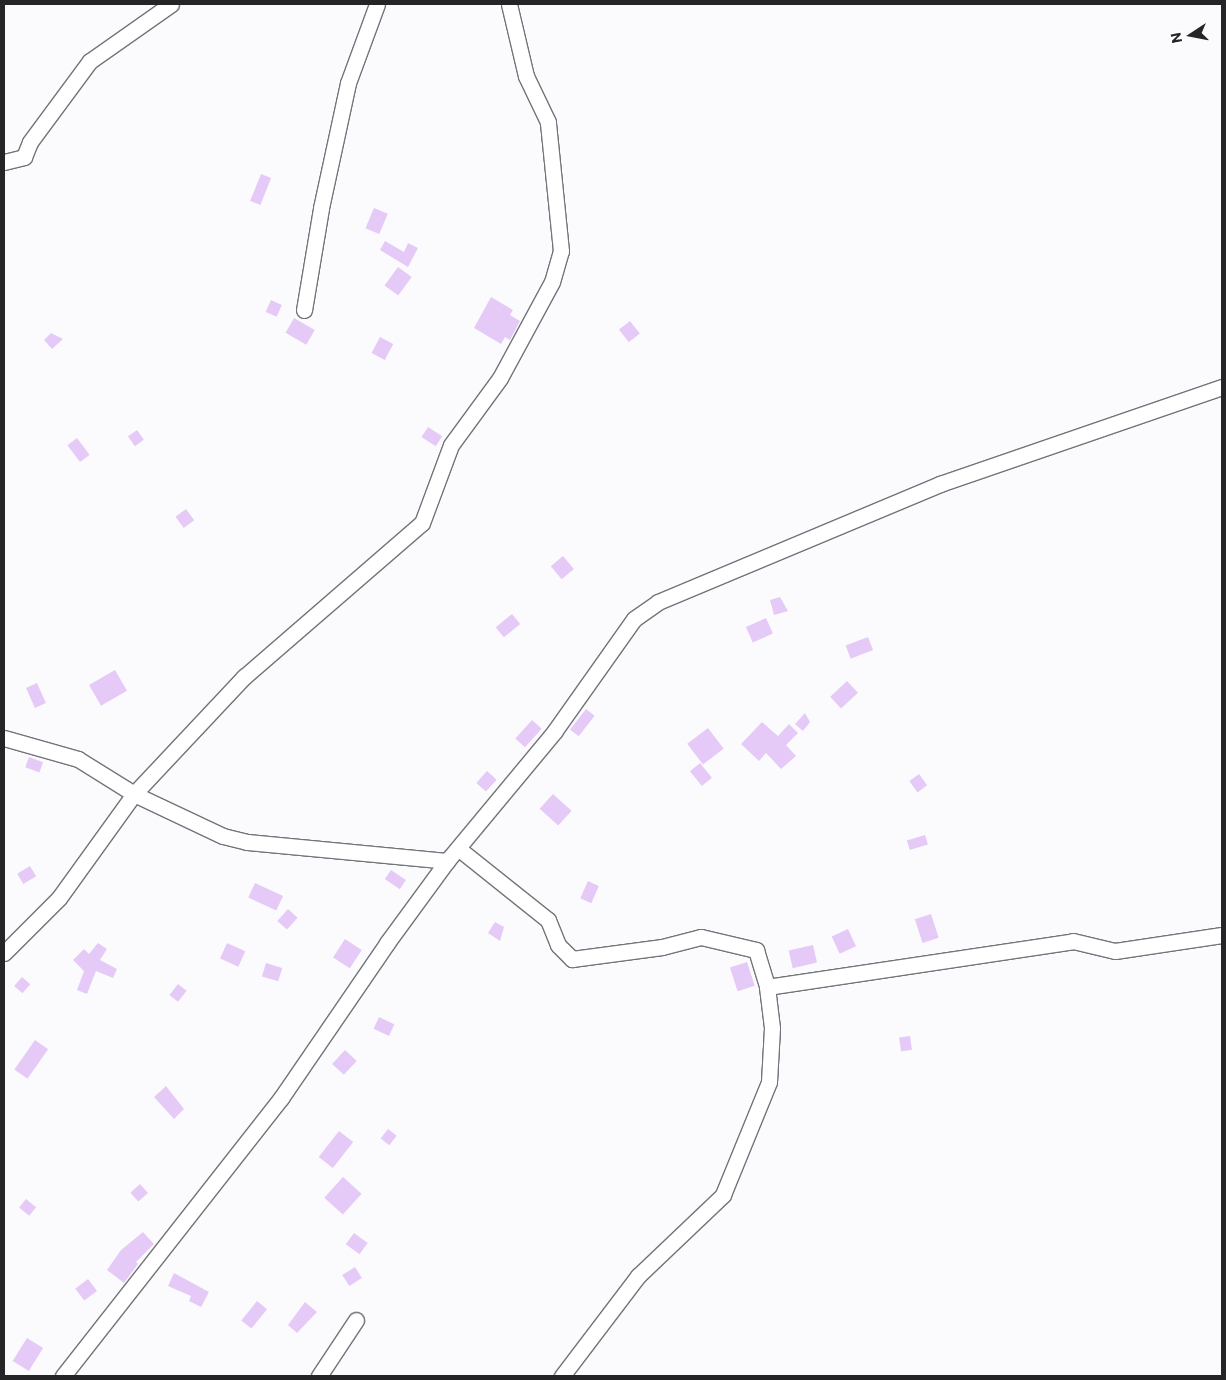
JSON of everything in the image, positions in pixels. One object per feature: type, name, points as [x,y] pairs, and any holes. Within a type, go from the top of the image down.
[{"type":"street","points":[[4,162],[24,157],[30,142],[90,61],[172,4]]},
{"type":"street","points":[[304,310],[321,208],[348,83],[377,4]]},
{"type":"street","points":[[4,953],[59,898],[134,794],[244,677],[422,523],[451,445],[500,378],[552,282],[561,251],[548,122],[526,76],[508,4]]},
{"type":"street","points":[[63,1376],[281,1098],[447,861],[459,849],[554,732],[616,640],[634,620],[658,602],[968,473],[1222,387]]},
{"type":"street","points":[[4,738],[78,759],[134,794],[198,827],[247,842],[447,861]]},
{"type":"street","points":[[459,849],[548,920],[558,945],[572,959],[662,947],[702,937],[756,950],[767,987],[772,1028],[769,1082],[723,1195],[627,1288],[562,1376]]},
{"type":"street","points":[[767,987],[1073,941],[1115,951],[1222,935]]},
{"type":"street","points":[[319,1376],[356,1320]]},
{"type":"building","points":[[261,174],[271,178],[260,205],[250,201]]},
{"type":"building","points":[[374,208],[388,214],[379,234],[365,228]]},
{"type":"building","points":[[385,241],[404,252],[408,243],[418,248],[408,267],[380,250]]},
{"type":"building","points":[[398,267],[412,277],[398,296],[384,286]]},
{"type":"building","points":[[491,297],[513,310],[510,315],[520,321],[510,340],[505,337],[501,344],[474,328]]},
{"type":"building","points":[[271,300],[282,305],[277,317],[266,312]]},
{"type":"building","points":[[294,318],[315,330],[306,345],[286,333]]},
{"type":"building","points":[[630,321],[640,334],[629,342],[619,330]]},
{"type":"building","points":[[51,333],[63,339],[52,349],[44,340]]},
{"type":"building","points":[[380,337],[393,344],[385,360],[372,353]]},
{"type":"building","points":[[428,427],[442,436],[436,446],[421,437]]},
{"type":"building","points":[[137,430],[144,440],[135,446],[128,436]]},
{"type":"building","points":[[77,438],[90,455],[80,462],[67,445]]},
{"type":"building","points":[[186,509],[194,520],[184,528],[175,517]]},
{"type":"building","points":[[563,556],[574,569],[562,579],[551,566]]},
{"type":"building","points":[[780,597],[788,611],[774,615],[770,600]]},
{"type":"building","points":[[512,614],[520,624],[504,637],[496,627]]},
{"type":"building","points":[[766,618],[773,634],[753,642],[746,627]]},
{"type":"building","points":[[868,637],[873,650],[851,659],[846,646]]},
{"type":"building","points":[[115,670],[127,691],[101,706],[89,685]]},
{"type":"building","points":[[847,681],[858,693],[841,708],[830,697]]},
{"type":"building","points":[[37,683],[46,703],[35,708],[26,688]]},
{"type":"building","points":[[586,709],[595,716],[579,736],[570,729]]},
{"type":"building","points":[[805,713],[810,722],[803,731],[795,724]]},
{"type":"building","points":[[532,720],[542,729],[525,747],[515,739]]},
{"type":"building","points":[[762,722],[778,736],[789,724],[798,733],[786,745],[796,756],[781,769],[766,753],[759,761],[741,744]]},
{"type":"building","points":[[708,728],[724,749],[703,764],[687,744]]},
{"type":"building","points":[[29,757],[43,762],[39,772],[25,767]]},
{"type":"building","points":[[700,763],[712,778],[702,786],[690,771]]},
{"type":"building","points":[[487,771],[497,780],[486,792],[476,783]]},
{"type":"building","points":[[919,774],[927,785],[918,792],[909,781]]},
{"type":"building","points":[[553,794],[572,811],[558,826],[540,809]]},
{"type":"building","points":[[925,835],[928,845],[910,850],[907,841]]},
{"type":"building","points":[[30,866],[36,876],[23,884],[17,874]]},
{"type":"building","points":[[391,870],[406,880],[400,889],[385,879]]},
{"type":"building","points":[[588,881],[599,886],[591,903],[580,898]]},
{"type":"building","points":[[255,883],[283,896],[276,911],[248,898]]},
{"type":"building","points":[[288,909],[298,918],[287,930],[277,921]]},
{"type":"building","points":[[931,914],[939,938],[923,943],[915,919]]},
{"type":"building","points":[[495,922],[504,927],[500,941],[488,933]]},
{"type":"building","points":[[848,929],[856,946],[840,954],[832,937]]},
{"type":"building","points":[[345,939],[362,950],[350,968],[333,957]]},
{"type":"building","points":[[98,943],[107,949],[100,960],[117,969],[113,978],[96,971],[87,994],[77,990],[84,971],[73,960],[84,949],[89,954]]},
{"type":"building","points":[[227,943],[245,951],[238,967],[220,959]]},
{"type":"building","points":[[813,945],[817,963],[793,968],[789,951]]},
{"type":"building","points":[[747,962],[755,986],[738,991],[730,968]]},
{"type":"building","points":[[266,963],[282,968],[278,981],[262,976]]},
{"type":"building","points":[[22,977],[30,984],[22,993],[14,986]]},
{"type":"building","points":[[178,984],[187,991],[178,1002],[169,995]]},
{"type":"building","points":[[379,1017],[394,1024],[389,1036],[374,1029]]},
{"type":"building","points":[[910,1036],[912,1050],[901,1051],[899,1038]]},
{"type":"building","points":[[35,1040],[48,1049],[27,1079],[14,1069]]},
{"type":"building","points":[[345,1050],[357,1061],[344,1075],[332,1064]]},
{"type":"building","points":[[166,1086],[184,1109],[174,1119],[154,1097]]},
{"type":"building","points":[[388,1129],[397,1136],[389,1145],[381,1138]]},
{"type":"building","points":[[339,1131],[353,1142],[333,1168],[319,1157]]},
{"type":"building","points":[[343,1177],[362,1194],[343,1215],[324,1198]]},
{"type":"building","points":[[140,1184],[148,1193],[138,1202],[130,1193]]},
{"type":"building","points":[[26,1199],[36,1207],[29,1216],[19,1208]]},
{"type":"building","points":[[143,1232],[154,1244],[136,1262],[138,1264],[124,1283],[107,1270],[121,1250]]},
{"type":"building","points":[[354,1233],[368,1243],[360,1254],[346,1244]]},
{"type":"building","points":[[355,1267],[362,1278],[349,1286],[342,1275]]},
{"type":"building","points":[[174,1273],[209,1292],[201,1307],[189,1301],[191,1296],[168,1286]]},
{"type":"building","points":[[88,1279],[97,1291],[84,1301],[75,1289]]},
{"type":"building","points":[[257,1301],[267,1309],[251,1329],[241,1320]]},
{"type":"building","points":[[305,1302],[317,1312],[297,1333],[288,1325]]},
{"type":"building","points":[[27,1338],[43,1348],[29,1371],[13,1361]]}]
